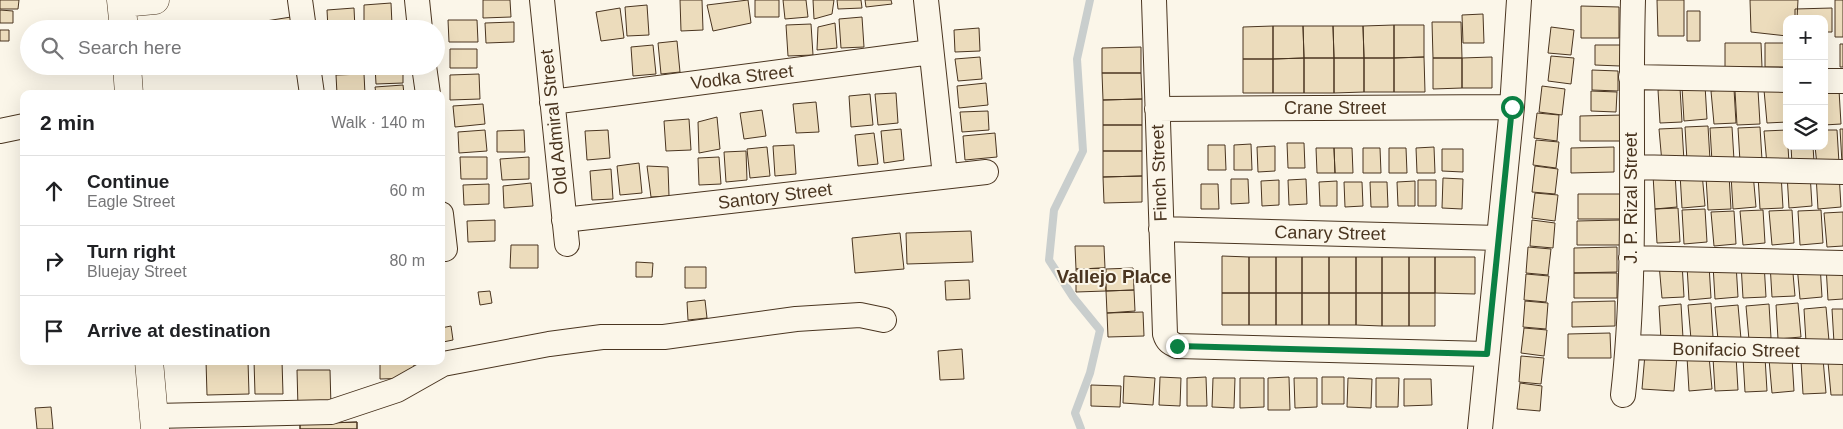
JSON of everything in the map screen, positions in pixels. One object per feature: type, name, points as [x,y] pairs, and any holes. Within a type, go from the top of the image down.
[{"type":"street","points":[[122,11],[155,0]]},
{"type":"street","points":[[300,0],[303,20]]},
{"type":"street","points":[[417,0],[419,20]]},
{"type":"street","name":"Old Admiral Street","points":[[542,0],[567,244]]},
{"type":"street","points":[[926,0],[945,176]]},
{"type":"street","name":"Finch Street","points":[[1154,0],[1165,334],[1171,343],[1177,346],[1487,354]]},
{"type":"street","points":[[1480,429],[1512,107],[1519,0]]},
{"type":"street","name":"J. P. Rizal Street","points":[[1623,395],[1628,347],[1631,258],[1633,0]]},
{"type":"street","name":"Vodka Street","points":[[552,102],[931,52]]},
{"type":"street","points":[[128,75],[129,90]]},
{"type":"street","points":[[309,75],[311,90]]},
{"type":"street","points":[[425,75],[427,90]]},
{"type":"street","points":[[1631,77],[1783,80]]},
{"type":"street","points":[[1828,81],[1843,81]]},
{"type":"street","name":"Crane Street","points":[[1157,108],[1512,107]]},
{"type":"street","points":[[0,131],[20,127]]},
{"type":"street","points":[[1633,167],[1843,172]]},
{"type":"street","name":"Santory Street","points":[[564,220],[986,172]]},
{"type":"street","name":"Canary Street","points":[[1161,229],[1499,238]]},
{"type":"street","points":[[1631,258],[1843,263]]},
{"type":"street","points":[[445,364],[549,344],[593,338],[664,337],[796,319],[860,315],[884,320]]},
{"type":"street","name":"Bonifacio Street","points":[[1628,347],[1843,352]]},
{"type":"street","points":[[149,365],[154,422],[331,412],[397,390],[441,365]]},
{"type":"building","points":[[0,0],[19,0],[18,9],[0,9]]},
{"type":"building","points":[[483,0],[510,0],[511,17],[483,18]]},
{"type":"building","points":[[680,0],[702,0],[703,30],[681,31]]},
{"type":"building","points":[[748,0],[751,23],[713,31],[707,5]]},
{"type":"building","points":[[755,0],[779,0],[779,17],[755,17]]},
{"type":"building","points":[[783,0],[806,0],[808,17],[785,19]]},
{"type":"building","points":[[813,0],[834,0],[832,14],[814,19]]},
{"type":"building","points":[[837,0],[861,0],[862,8],[838,9]]},
{"type":"building","points":[[865,0],[891,0],[892,4],[866,7]]},
{"type":"building","points":[[1657,0],[1684,0],[1684,36],[1658,36]]},
{"type":"building","points":[[1750,0],[1798,0],[1797,15],[1783,15],[1783,36],[1751,32]]},
{"type":"building","points":[[1835,0],[1843,0],[1843,37],[1835,37]]},
{"type":"building","points":[[391,3],[392,20],[364,20],[364,5]]},
{"type":"building","points":[[647,5],[649,35],[627,36],[625,7]]},
{"type":"building","points":[[1581,6],[1619,7],[1619,38],[1581,38]]},
{"type":"building","points":[[354,8],[355,20],[328,20],[327,10]]},
{"type":"building","points":[[620,8],[624,38],[601,41],[596,12]]},
{"type":"building","points":[[1832,8],[1832,32],[1828,32],[1828,15],[1795,15],[1795,9]]},
{"type":"building","points":[[0,10],[13,11],[13,23],[0,23]]},
{"type":"building","points":[[1687,11],[1700,11],[1700,41],[1687,41]]},
{"type":"building","points":[[1483,14],[1484,43],[1463,43],[1462,15]]},
{"type":"building","points":[[291,17],[291,20],[272,20]]},
{"type":"building","points":[[862,17],[864,47],[841,48],[839,19]]},
{"type":"building","points":[[448,20],[477,20],[478,42],[449,42]]},
{"type":"building","points":[[514,22],[514,42],[486,43],[485,23]]},
{"type":"building","points":[[1432,22],[1461,22],[1462,58],[1433,58]]},
{"type":"building","points":[[835,23],[837,48],[817,50],[818,27]]},
{"type":"building","points":[[811,24],[813,55],[788,56],[786,25]]},
{"type":"building","points":[[1394,25],[1424,25],[1424,57],[1394,58]]},
{"type":"building","points":[[1394,25],[1394,58],[1364,58],[1363,26]]},
{"type":"building","points":[[1273,26],[1273,59],[1243,59],[1243,27]]},
{"type":"building","points":[[1273,26],[1303,26],[1304,58],[1273,59]]},
{"type":"building","points":[[1303,26],[1333,26],[1334,58],[1304,58]]},
{"type":"building","points":[[1333,26],[1363,26],[1364,58],[1334,58]]},
{"type":"building","points":[[1551,27],[1574,30],[1571,55],[1548,53]]},
{"type":"building","points":[[979,28],[980,51],[955,52],[954,30]]},
{"type":"building","points":[[0,30],[9,30],[9,41],[0,41]]},
{"type":"building","points":[[677,41],[680,72],[661,74],[658,43]]},
{"type":"building","points":[[1725,43],[1761,43],[1762,67],[1725,67]]},
{"type":"building","points":[[1765,43],[1783,43],[1783,67],[1765,67]]},
{"type":"building","points":[[1840,44],[1843,44],[1843,67],[1840,67]]},
{"type":"building","points":[[653,45],[656,74],[633,76],[631,47]]},
{"type":"building","points":[[1595,45],[1621,45],[1620,66],[1595,65]]},
{"type":"building","points":[[1141,47],[1141,73],[1102,73],[1102,48]]},
{"type":"building","points":[[450,49],[477,49],[477,68],[450,68]]},
{"type":"building","points":[[1551,56],[1574,58],[1571,84],[1548,81]]},
{"type":"building","points":[[980,57],[982,79],[958,81],[955,59]]},
{"type":"building","points":[[1424,57],[1425,92],[1394,92],[1394,58]]},
{"type":"building","points":[[1492,57],[1492,88],[1462,88],[1462,58]]},
{"type":"building","points":[[1304,58],[1304,93],[1273,93],[1273,59]]},
{"type":"building","points":[[1304,58],[1334,58],[1334,93],[1304,93]]},
{"type":"building","points":[[1334,58],[1364,58],[1364,92],[1334,93]]},
{"type":"building","points":[[1364,58],[1394,58],[1394,92],[1364,92]]},
{"type":"building","points":[[1433,58],[1462,58],[1462,88],[1433,89]]},
{"type":"building","points":[[1243,59],[1273,59],[1273,93],[1243,93]]},
{"type":"building","points":[[1592,70],[1618,71],[1618,91],[1592,90]]},
{"type":"building","points":[[1102,73],[1141,73],[1142,99],[1103,100]]},
{"type":"building","points":[[479,74],[480,99],[450,100],[450,75]]},
{"type":"building","points":[[336,75],[364,75],[365,90],[337,90]]},
{"type":"building","points":[[376,75],[403,75],[403,83],[376,84]]},
{"type":"building","points":[[986,83],[988,105],[959,108],[957,86]]},
{"type":"building","points":[[403,85],[404,90],[375,90],[375,87]]},
{"type":"building","points":[[1705,85],[1707,119],[1684,121],[1682,87]]},
{"type":"building","points":[[1542,86],[1565,89],[1562,115],[1539,112]]},
{"type":"building","points":[[1680,88],[1682,122],[1660,123],[1658,90]]},
{"type":"building","points":[[1783,88],[1783,122],[1767,123],[1764,90]]},
{"type":"building","points":[[1734,89],[1736,123],[1714,124],[1711,91]]},
{"type":"building","points":[[1758,90],[1760,124],[1737,125],[1735,91]]},
{"type":"building","points":[[1839,90],[1841,124],[1828,125],[1828,91]]},
{"type":"building","points":[[1591,91],[1617,92],[1616,112],[1591,111]]},
{"type":"building","points":[[896,93],[898,123],[878,125],[875,94]]},
{"type":"building","points":[[870,94],[873,125],[851,127],[849,96]]},
{"type":"building","points":[[1142,99],[1142,125],[1103,125],[1103,100]]},
{"type":"building","points":[[816,102],[819,132],[796,133],[793,104]]},
{"type":"building","points":[[483,104],[485,124],[455,127],[453,106]]},
{"type":"building","points":[[762,110],[766,136],[744,139],[740,113]]},
{"type":"building","points":[[988,111],[989,130],[962,132],[960,112]]},
{"type":"building","points":[[1537,113],[1559,115],[1557,141],[1534,138]]},
{"type":"building","points":[[1623,115],[1623,141],[1580,141],[1580,116]]},
{"type":"building","points":[[717,117],[720,149],[699,153],[698,122]]},
{"type":"building","points":[[689,119],[691,150],[666,151],[664,121]]},
{"type":"building","points":[[1103,125],[1142,125],[1142,151],[1103,151]]},
{"type":"building","points":[[1708,126],[1710,160],[1687,161],[1685,127]]},
{"type":"building","points":[[1732,127],[1734,160],[1712,162],[1710,128]]},
{"type":"building","points":[[1760,127],[1762,160],[1740,162],[1738,128]]},
{"type":"building","points":[[1682,128],[1684,161],[1662,163],[1659,129]]},
{"type":"building","points":[[901,129],[904,160],[884,163],[881,131]]},
{"type":"building","points":[[1840,129],[1843,129],[1843,163],[1842,163]]},
{"type":"building","points":[[485,130],[487,151],[459,153],[458,132]]},
{"type":"building","points":[[524,130],[525,152],[497,152],[497,131]]},
{"type":"building","points":[[608,130],[610,158],[587,160],[585,131]]},
{"type":"building","points":[[1783,130],[1783,150],[1788,150],[1789,163],[1767,165],[1764,131]]},
{"type":"building","points":[[1828,130],[1837,130],[1839,163],[1817,165],[1815,150],[1828,150]]},
{"type":"building","points":[[874,133],[878,164],[858,166],[855,135]]},
{"type":"building","points":[[995,133],[997,157],[965,160],[963,136]]},
{"type":"building","points":[[1536,140],[1559,142],[1556,168],[1533,165]]},
{"type":"building","points":[[1287,143],[1304,143],[1305,168],[1288,168]]},
{"type":"building","points":[[1251,144],[1252,170],[1234,170],[1234,145]]},
{"type":"building","points":[[794,145],[796,174],[775,176],[773,146]]},
{"type":"building","points":[[1208,145],[1225,145],[1226,170],[1208,170]]},
{"type":"building","points":[[1275,146],[1275,171],[1258,172],[1257,147]]},
{"type":"building","points":[[767,147],[770,176],[750,178],[747,149]]},
{"type":"building","points":[[1434,147],[1435,173],[1417,173],[1416,148]]},
{"type":"building","points":[[1614,147],[1614,172],[1571,173],[1571,148]]},
{"type":"building","points":[[1316,148],[1334,148],[1335,173],[1317,173]]},
{"type":"building","points":[[1334,148],[1352,148],[1353,173],[1335,173]]},
{"type":"building","points":[[1363,148],[1380,148],[1381,173],[1363,173]]},
{"type":"building","points":[[1389,148],[1406,148],[1407,173],[1389,173]]},
{"type":"building","points":[[1442,149],[1463,149],[1463,172],[1442,171]]},
{"type":"building","points":[[1791,150],[1813,150],[1814,162],[1792,164]]},
{"type":"building","points":[[746,151],[747,180],[726,182],[724,152]]},
{"type":"building","points":[[1103,151],[1142,151],[1142,176],[1103,177]]},
{"type":"building","points":[[460,157],[487,157],[487,179],[461,179]]},
{"type":"building","points":[[529,157],[529,179],[502,180],[500,159]]},
{"type":"building","points":[[719,157],[721,184],[699,185],[698,158]]},
{"type":"building","points":[[639,163],[642,193],[620,195],[617,166]]},
{"type":"building","points":[[647,166],[668,167],[669,196],[651,197]]},
{"type":"building","points":[[1535,166],[1558,169],[1555,194],[1532,192]]},
{"type":"building","points":[[611,169],[613,199],[592,200],[590,171]]},
{"type":"building","points":[[1675,173],[1677,207],[1655,209],[1653,175]]},
{"type":"building","points":[[1702,173],[1705,206],[1682,208],[1680,174]]},
{"type":"building","points":[[1753,173],[1756,207],[1733,209],[1731,175]]},
{"type":"building","points":[[1810,173],[1812,206],[1789,208],[1787,174]]},
{"type":"building","points":[[1839,173],[1841,207],[1818,209],[1816,175]]},
{"type":"building","points":[[1781,174],[1783,208],[1760,209],[1758,176]]},
{"type":"building","points":[[1729,175],[1731,209],[1708,210],[1706,177]]},
{"type":"building","points":[[1142,176],[1142,202],[1104,203],[1103,177]]},
{"type":"building","points":[[1443,178],[1463,179],[1462,209],[1442,208]]},
{"type":"building","points":[[1231,179],[1248,179],[1249,203],[1231,204]]},
{"type":"building","points":[[1306,179],[1307,204],[1289,205],[1288,180]]},
{"type":"building","points":[[1279,180],[1279,205],[1262,206],[1261,181]]},
{"type":"building","points":[[1418,180],[1436,180],[1436,206],[1418,206]]},
{"type":"building","points":[[1337,181],[1337,206],[1320,206],[1319,182]]},
{"type":"building","points":[[1415,181],[1415,206],[1398,206],[1397,182]]},
{"type":"building","points":[[1344,182],[1362,182],[1363,206],[1345,207]]},
{"type":"building","points":[[1370,182],[1387,182],[1388,207],[1371,207]]},
{"type":"building","points":[[531,183],[533,206],[504,208],[503,186]]},
{"type":"building","points":[[489,184],[489,204],[464,205],[463,185]]},
{"type":"building","points":[[1201,184],[1218,184],[1219,209],[1201,209]]},
{"type":"building","points":[[1535,193],[1558,195],[1555,221],[1532,218]]},
{"type":"building","points":[[1578,194],[1620,194],[1621,219],[1578,219]]},
{"type":"building","points":[[1678,208],[1680,242],[1657,243],[1655,209]]},
{"type":"building","points":[[1705,209],[1707,242],[1684,244],[1682,210]]},
{"type":"building","points":[[1763,210],[1765,243],[1743,245],[1740,211]]},
{"type":"building","points":[[1792,210],[1794,243],[1772,245],[1769,211]]},
{"type":"building","points":[[1821,210],[1823,243],[1800,245],[1798,211]]},
{"type":"building","points":[[1734,211],[1736,244],[1714,246],[1711,212]]},
{"type":"building","points":[[1843,212],[1843,246],[1827,247],[1824,213]]},
{"type":"building","points":[[495,220],[495,241],[468,242],[467,221]]},
{"type":"building","points":[[1532,220],[1555,223],[1553,248],[1530,246]]},
{"type":"building","points":[[1620,220],[1620,245],[1577,245],[1577,221]]},
{"type":"building","points":[[971,231],[973,262],[907,264],[906,233]]},
{"type":"building","points":[[900,233],[904,269],[855,273],[852,238]]},
{"type":"building","points":[[511,245],[538,245],[538,268],[510,268]]},
{"type":"building","points":[[1075,246],[1104,246],[1105,268],[1076,269]]},
{"type":"building","points":[[1528,247],[1551,249],[1548,275],[1526,273]]},
{"type":"building","points":[[1617,247],[1617,272],[1574,273],[1574,248]]},
{"type":"building","points":[[1222,256],[1249,257],[1249,293],[1222,293]]},
{"type":"building","points":[[1249,257],[1276,257],[1276,293],[1249,293]]},
{"type":"building","points":[[1276,257],[1302,257],[1302,293],[1276,293]]},
{"type":"building","points":[[1302,257],[1329,257],[1329,293],[1302,293]]},
{"type":"building","points":[[1329,257],[1356,257],[1356,293],[1329,293]]},
{"type":"building","points":[[1356,257],[1382,257],[1382,293],[1356,293]]},
{"type":"building","points":[[1382,257],[1409,257],[1409,293],[1382,293]]},
{"type":"building","points":[[1409,257],[1435,257],[1435,293],[1409,293]]},
{"type":"building","points":[[1435,257],[1475,257],[1475,294],[1435,293]]},
{"type":"building","points":[[636,262],[653,263],[652,277],[636,277]]},
{"type":"building","points":[[1792,262],[1795,296],[1772,297],[1770,264]]},
{"type":"building","points":[[1682,263],[1684,297],[1662,298],[1659,264]]},
{"type":"building","points":[[1764,263],[1766,297],[1743,298],[1741,264]]},
{"type":"building","points":[[1736,264],[1738,297],[1715,299],[1713,265]]},
{"type":"building","points":[[1820,264],[1822,297],[1800,299],[1797,265]]},
{"type":"building","points":[[1709,265],[1711,298],[1689,300],[1687,266]]},
{"type":"building","points":[[1843,265],[1843,299],[1828,300],[1826,266]]},
{"type":"building","points":[[685,267],[706,267],[706,288],[685,288]]},
{"type":"building","points":[[1105,268],[1106,291],[1076,292],[1076,269]]},
{"type":"building","points":[[1133,268],[1134,290],[1106,291],[1106,269]]},
{"type":"building","points":[[1574,273],[1617,273],[1617,298],[1574,298]]},
{"type":"building","points":[[1526,274],[1549,276],[1546,302],[1524,300]]},
{"type":"building","points":[[969,280],[970,299],[946,300],[945,281]]},
{"type":"building","points":[[1134,290],[1135,311],[1107,313],[1106,291]]},
{"type":"building","points":[[490,291],[492,303],[480,305],[478,292]]},
{"type":"building","points":[[1222,293],[1249,293],[1249,325],[1222,325]]},
{"type":"building","points":[[1249,293],[1276,293],[1276,325],[1249,325]]},
{"type":"building","points":[[1276,293],[1302,293],[1302,325],[1276,325]]},
{"type":"building","points":[[1302,293],[1329,293],[1329,325],[1302,325]]},
{"type":"building","points":[[1329,293],[1356,293],[1356,325],[1329,325]]},
{"type":"building","points":[[1356,293],[1382,293],[1382,326],[1356,325]]},
{"type":"building","points":[[1382,293],[1409,293],[1409,326],[1382,326]]},
{"type":"building","points":[[1409,293],[1435,293],[1435,326],[1409,326]]},
{"type":"building","points":[[705,300],[707,318],[688,320],[687,302]]},
{"type":"building","points":[[1525,301],[1548,303],[1546,329],[1523,327]]},
{"type":"building","points":[[1615,301],[1615,326],[1572,327],[1572,302]]},
{"type":"building","points":[[1711,303],[1713,337],[1691,339],[1688,305]]},
{"type":"building","points":[[1798,303],[1801,337],[1778,339],[1776,305]]},
{"type":"building","points":[[1681,304],[1683,338],[1661,340],[1659,306]]},
{"type":"building","points":[[1769,304],[1771,338],[1749,340],[1746,306]]},
{"type":"building","points":[[1738,305],[1741,339],[1718,340],[1715,307]]},
{"type":"building","points":[[1826,307],[1829,341],[1806,342],[1804,309]]},
{"type":"building","points":[[1832,309],[1843,309],[1843,342],[1834,343]]},
{"type":"building","points":[[1143,312],[1144,336],[1108,337],[1107,313]]},
{"type":"building","points":[[451,326],[453,340],[445,342],[445,327]]},
{"type":"building","points":[[1524,328],[1547,330],[1544,356],[1521,353]]},
{"type":"building","points":[[1610,333],[1611,358],[1568,358],[1568,334]]},
{"type":"building","points":[[962,349],[964,379],[940,380],[938,351]]},
{"type":"building","points":[[1645,354],[1677,356],[1674,391],[1642,389]]},
{"type":"building","points":[[1521,356],[1544,358],[1541,384],[1519,382]]},
{"type":"building","points":[[1709,356],[1712,389],[1689,391],[1687,357]]},
{"type":"building","points":[[1736,356],[1738,390],[1715,391],[1713,358]]},
{"type":"building","points":[[1765,357],[1767,391],[1745,392],[1743,358]]},
{"type":"building","points":[[1792,358],[1794,391],[1772,393],[1769,359]]},
{"type":"building","points":[[1823,359],[1826,393],[1803,394],[1801,361]]},
{"type":"building","points":[[1843,361],[1843,395],[1831,395],[1828,362]]},
{"type":"building","points":[[206,365],[248,365],[249,394],[207,395]]},
{"type":"building","points":[[254,365],[282,365],[283,394],[255,394]]},
{"type":"building","points":[[380,365],[414,365],[414,378],[380,379]]},
{"type":"building","points":[[297,370],[330,370],[331,407],[298,408]]},
{"type":"building","points":[[1124,376],[1155,378],[1153,405],[1123,403]]},
{"type":"building","points":[[1160,377],[1181,378],[1180,406],[1159,405]]},
{"type":"building","points":[[1206,377],[1207,406],[1187,406],[1187,378]]},
{"type":"building","points":[[1289,377],[1290,410],[1268,410],[1268,378]]},
{"type":"building","points":[[1322,377],[1344,377],[1344,404],[1322,404]]},
{"type":"building","points":[[1213,378],[1235,378],[1234,408],[1212,407]]},
{"type":"building","points":[[1240,378],[1264,378],[1264,407],[1240,408]]},
{"type":"building","points":[[1294,378],[1317,378],[1317,407],[1295,408]]},
{"type":"building","points":[[1348,378],[1372,379],[1371,408],[1347,407]]},
{"type":"building","points":[[1376,378],[1399,378],[1398,407],[1376,407]]},
{"type":"building","points":[[1404,379],[1431,379],[1432,405],[1404,406]]},
{"type":"building","points":[[1520,383],[1542,386],[1540,411],[1517,409]]},
{"type":"building","points":[[1091,385],[1121,386],[1120,407],[1091,406]]},
{"type":"building","points":[[51,407],[53,429],[37,429],[35,408]]},
{"type":"building","points":[[357,422],[357,429],[300,429],[300,424]]},
{"type":"building","points":[[357,422],[357,429],[300,429],[300,424]]},
{"type":"waterway","points":[[1081,429],[1075,413],[1090,373],[1100,330],[1073,297],[1049,260],[1054,210],[1083,151],[1077,59],[1090,0]]},
{"type":"district","name":"Vallejo Place","points":[[1114,276]]},
{"type":"route","points":[[1177,346],[1487,354],[1512,107]]}]
